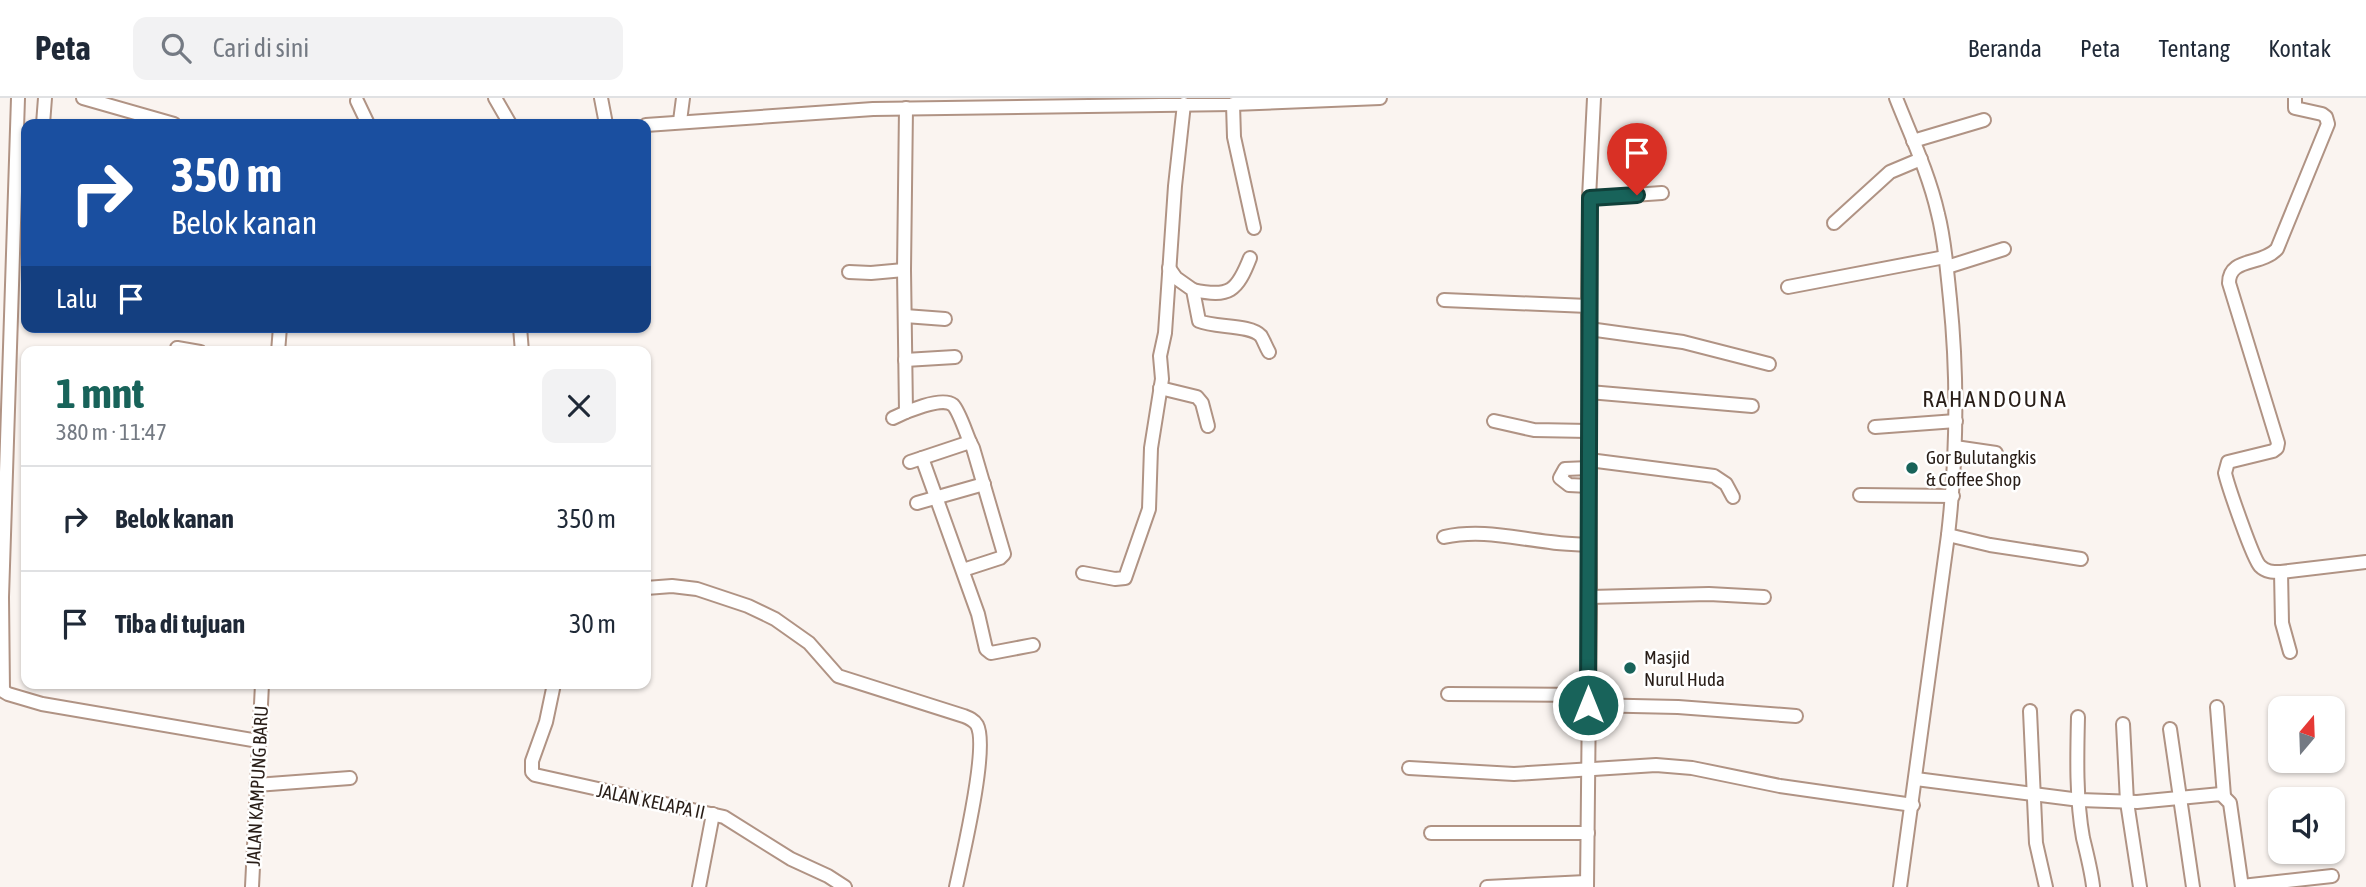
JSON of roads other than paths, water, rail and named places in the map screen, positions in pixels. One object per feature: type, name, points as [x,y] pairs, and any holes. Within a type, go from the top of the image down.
[{"type":"street","points":[[18,98],[1,596],[2,687],[5,693],[42,704],[258,741]]},
{"type":"street","points":[[43,119],[45,98]]},
{"type":"street","points":[[83,98],[128,118]]},
{"type":"street","points":[[495,98],[507,119]]},
{"type":"street","points":[[601,98],[605,119]]},
{"type":"street","points":[[680,121],[683,98]]},
{"type":"street","points":[[651,124],[874,103],[906,108],[939,103],[1233,104],[1380,98]]},
{"type":"street","points":[[1487,887],[1587,884],[1590,597],[1588,306],[1594,98]]},
{"type":"street","points":[[1896,98],[1922,159],[1939,215],[1955,346],[1956,421],[1953,496],[1900,887]]},
{"type":"street","points":[[2295,98],[2295,108],[2322,114],[2328,124],[2277,249],[2270,256],[2237,266],[2230,271],[2229,276],[2278,443],[2273,451],[2228,462],[2225,472],[2257,562],[2270,572],[2366,562]]},
{"type":"street","points":[[358,101],[366,119]]},
{"type":"street","points":[[1083,573],[1123,579],[1149,509],[1151,448],[1160,388],[1160,356],[1165,333],[1175,186],[1184,104]]},
{"type":"street","points":[[1233,104],[1234,137],[1254,228]]},
{"type":"street","points":[[906,108],[906,412]]},
{"type":"street","points":[[1913,141],[1983,120]]},
{"type":"street","points":[[1834,223],[1889,173],[1922,159]]},
{"type":"street","points":[[1590,198],[1662,193]]},
{"type":"street","points":[[1788,287],[1946,262],[2004,249]]},
{"type":"street","points":[[1169,268],[1176,278],[1193,290],[1209,294],[1233,288],[1243,276],[1250,258]]},
{"type":"street","points":[[849,272],[904,270]]},
{"type":"street","points":[[1193,290],[1199,321],[1255,332],[1262,338],[1269,352]]},
{"type":"street","points":[[1444,300],[1588,306]]},
{"type":"street","points":[[905,316],[945,319]]},
{"type":"street","points":[[1589,329],[1683,342],[1769,364]]},
{"type":"street","points":[[905,360],[955,357]]},
{"type":"street","points":[[1160,388],[1198,397],[1208,426]]},
{"type":"street","points":[[1589,392],[1752,405]]},
{"type":"street","points":[[893,418],[940,402],[952,405],[970,442],[1004,554],[1000,558],[963,570]]},
{"type":"street","points":[[1494,421],[1534,430],[1589,431]]},
{"type":"street","points":[[1874,426],[1956,421]]},
{"type":"street","points":[[970,442],[916,460],[937,496],[989,652],[1033,645]]},
{"type":"street","points":[[1955,447],[1996,453]]},
{"type":"street","points":[[1589,486],[1569,485],[1560,478],[1565,469],[1589,464],[1714,476],[1726,484],[1733,497]]},
{"type":"street","points":[[917,503],[984,484]]},
{"type":"street","points":[[1860,495],[1953,496]]},
{"type":"street","points":[[1444,537],[1461,533],[1495,533],[1550,543],[1589,545]]},
{"type":"street","points":[[1948,535],[1990,545],[2081,559]]},
{"type":"street","points":[[2281,572],[2282,623],[2290,652]]},
{"type":"street","points":[[651,588],[672,586],[698,589],[748,606],[775,619],[809,643],[838,676],[964,716],[975,722],[979,730],[978,770],[956,887]]},
{"type":"street","points":[[1590,597],[1709,594],[1765,597]]},
{"type":"street","name":"JALAN KAMPUNG BARU","points":[[252,887],[262,689]]},
{"type":"street","name":"JALAN KELAPA II","points":[[553,689],[546,722],[532,761],[532,772],[535,775],[730,820],[792,859],[845,887]]},
{"type":"street","points":[[1448,694],[1588,700],[1797,716]]},
{"type":"street","points":[[2217,707],[2224,796]]},
{"type":"street","points":[[2030,711],[2036,843],[2046,887]]},
{"type":"street","points":[[2078,717],[2083,838],[2093,886]]},
{"type":"street","points":[[2123,724],[2127,802],[2140,887]]},
{"type":"street","points":[[2170,729],[2193,887]]},
{"type":"street","points":[[1409,768],[1514,774],[1630,765],[1692,768],[1780,786],[1913,805]]},
{"type":"street","points":[[257,785],[350,778]]},
{"type":"street","points":[[1916,779],[2080,800],[2127,802],[2217,793],[2230,803],[2242,886],[2332,876]]},
{"type":"street","points":[[699,887],[713,814]]},
{"type":"street","points":[[1432,833],[1588,833]]},
{"type":"place","name":"Gor Bulutangkis & Coffee Shop","points":[[1912,468]]},
{"type":"place","name":"Masjid Nurul Huda","points":[[1630,668]]},
{"type":"district","name":"RAHANDOUNA","points":[[1995,399]]}]
